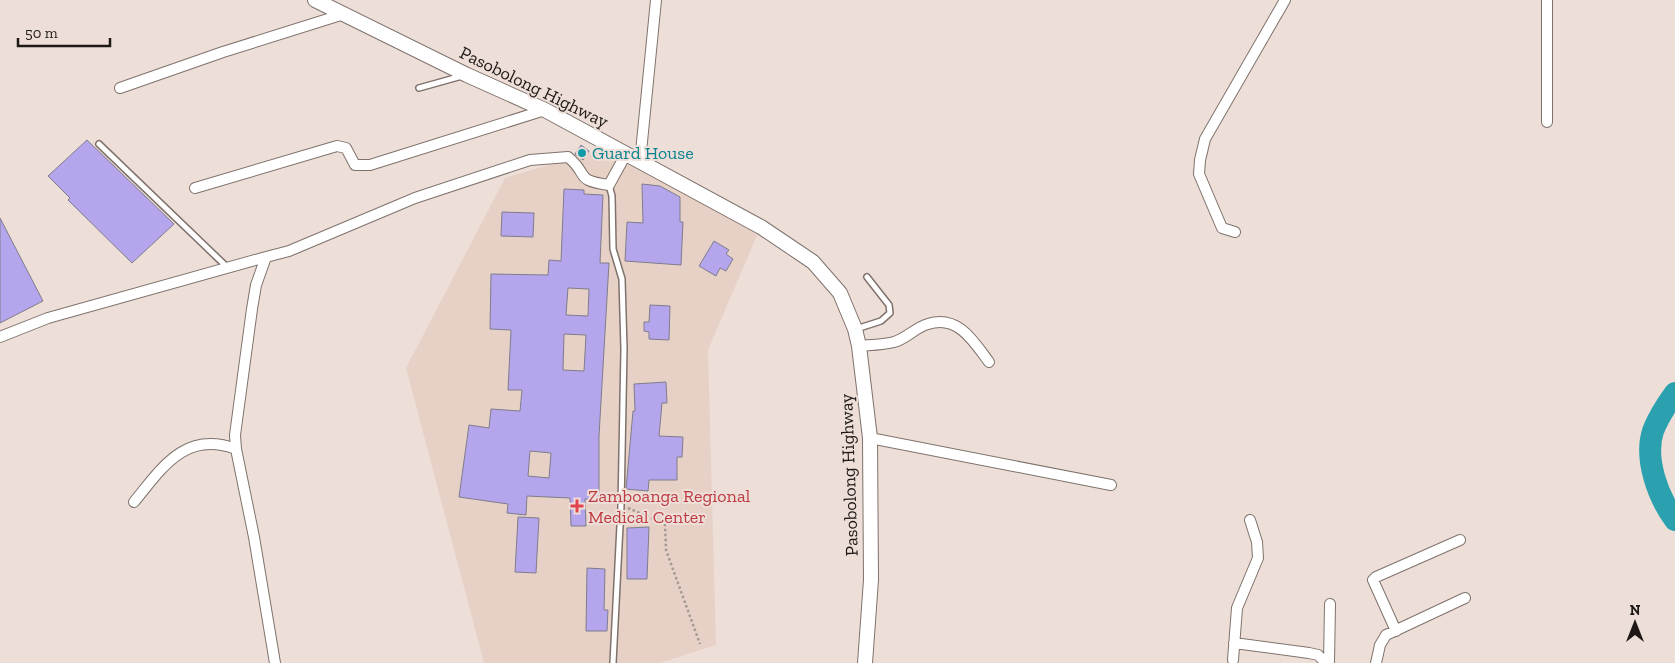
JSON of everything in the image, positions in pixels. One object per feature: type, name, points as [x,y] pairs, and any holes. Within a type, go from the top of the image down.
[{"type":"street","name":"Pasobolong Highway","points":[[315,0],[467,75],[544,110],[761,227],[813,262],[840,293],[855,329],[859,346],[870,438],[871,580],[865,663]]},
{"type":"street","points":[[640,162],[656,0]]},
{"type":"street","points":[[1235,232],[1222,228],[1199,174],[1200,160],[1206,139],[1285,0]]},
{"type":"street","points":[[1547,0],[1547,122]]},
{"type":"street","points":[[120,88],[222,52],[344,14]]},
{"type":"street","points":[[195,188],[337,146],[346,148],[355,166],[370,165],[544,110]]},
{"type":"street","points":[[0,337],[48,318],[289,251],[415,198],[530,160],[568,157],[575,163],[582,178],[589,182],[609,185],[626,154]]},
{"type":"street","points":[[266,257],[256,285],[252,309],[245,371],[239,401],[236,449],[254,537],[276,663]]},
{"type":"street","points":[[859,346],[894,342],[928,324],[944,322],[956,325],[966,332],[989,362]]},
{"type":"street","points":[[870,438],[1111,485]]},
{"type":"street","points":[[134,502],[170,459],[182,452],[210,443],[223,444],[236,449]]},
{"type":"street","points":[[1233,660],[1237,608],[1258,558],[1258,542],[1250,520]]},
{"type":"street","points":[[1396,631],[1373,580],[1460,540]]},
{"type":"street","points":[[1376,663],[1380,645],[1386,635],[1465,598]]},
{"type":"street","points":[[1328,663],[1330,604]]},
{"type":"street","points":[[1234,643],[1309,653],[1318,655],[1328,663]]},
{"type":"lane","points":[[419,88],[467,75]]},
{"type":"lane","points":[[99,144],[228,267]]},
{"type":"lane","points":[[609,185],[612,196],[612,249],[622,279],[624,349],[621,506],[613,663]]},
{"type":"lane","points":[[855,329],[881,321],[890,314],[889,305],[867,277]]},
{"type":"path","points":[[621,506],[665,524],[666,550],[700,644]]},
{"type":"shaded area","name":"Zamboanga Regional Medical Center","points":[[606,148],[758,233],[708,350],[716,645],[660,663],[484,663],[406,368],[505,178]]},
{"type":"building","points":[[87,140],[174,224],[132,263],[68,200],[70,198],[48,176]]},
{"type":"building","name":"Guard House","points":[[581,145],[589,151],[583,160],[575,154]]},
{"type":"building","points":[[642,184],[660,186],[680,197],[680,222],[683,222],[681,265],[625,261],[627,222],[643,223]]},
{"type":"building","points":[[564,189],[584,190],[584,194],[603,195],[600,263],[609,263],[599,436],[599,500],[585,499],[586,526],[571,526],[570,498],[527,496],[526,515],[507,513],[508,504],[459,497],[469,425],[489,428],[491,409],[520,411],[522,390],[508,390],[511,330],[490,329],[491,274],[548,275],[549,260],[561,261]],"holes":[[[568,288],[589,289],[588,316],[566,315]],[[564,334],[586,335],[584,371],[563,370]],[[530,451],[551,453],[549,478],[528,476]]]},
{"type":"building","points":[[502,212],[534,213],[533,237],[501,236]]},
{"type":"building","points":[[0,218],[43,301],[0,323]]},
{"type":"building","points":[[714,241],[729,250],[726,254],[733,259],[726,271],[720,268],[716,276],[699,266]]},
{"type":"building","points":[[650,305],[670,306],[669,340],[649,339],[649,332],[644,331],[644,322],[649,322]]},
{"type":"building","points":[[666,382],[667,403],[662,403],[659,436],[683,437],[682,457],[677,457],[677,480],[649,480],[648,491],[626,489],[633,411],[635,411],[634,384]]},
{"type":"building","points":[[518,517],[539,518],[536,573],[515,572]]},
{"type":"building","points":[[649,527],[647,579],[627,579],[627,528]]},
{"type":"building","points":[[587,568],[605,569],[604,610],[608,610],[607,631],[586,631]]},
{"type":"waterway","points":[[1675,393],[1657,421],[1653,431],[1650,453],[1658,489],[1675,520]]},
{"type":"place","name":"Guard House","points":[[582,153]]},
{"type":"place","name":"Zamboanga Regional Medical Center","points":[[577,506]]}]
